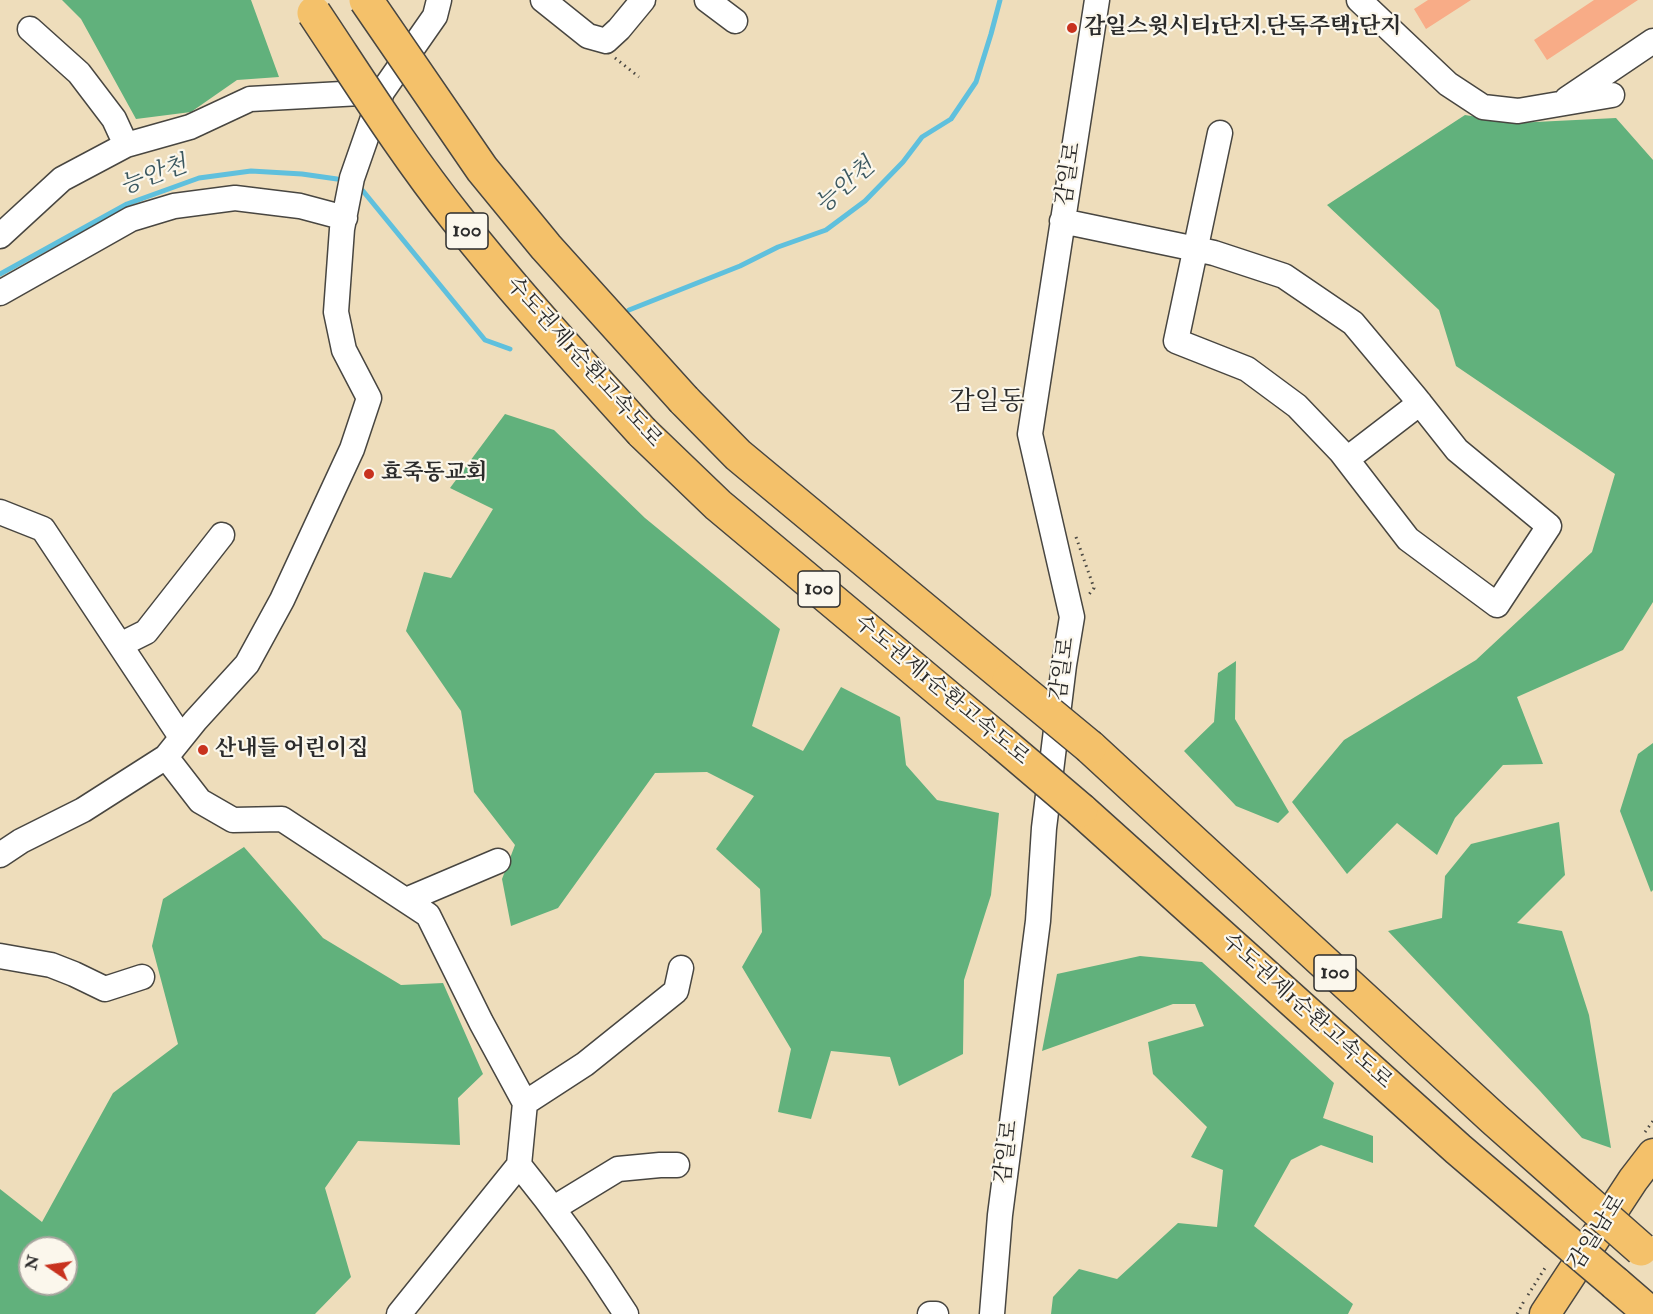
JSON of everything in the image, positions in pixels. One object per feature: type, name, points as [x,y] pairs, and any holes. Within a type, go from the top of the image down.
[{"type":"highway","name":"100","points":[[366,0],[482,169],[546,247],[684,400],[738,455],[1090,747],[1485,1111],[1647,1254]]},
{"type":"highway","name":"수도권제1순환고속도로","points":[[309,7],[416,165],[457,219],[526,303],[642,432],[718,505],[1081,810],[1458,1149],[1651,1314]]},
{"type":"main road","name":"감일남로","points":[[1545,1314],[1653,1154]]},
{"type":"street","points":[[0,855],[21,841],[83,810],[166,757],[181,737],[248,664],[282,600],[352,449],[369,398],[344,350],[336,312],[342,229],[352,178],[382,92],[435,16],[439,0]]},
{"type":"street","points":[[543,0],[588,36],[606,41],[643,0]]},
{"type":"street","points":[[707,0],[735,21]]},
{"type":"street","name":"감일로","points":[[992,1314],[1000,1215],[1038,921],[1044,828],[1072,617],[1030,434],[1097,0]]},
{"type":"street","points":[[1359,0],[1448,84],[1483,106],[1518,111],[1612,94]]},
{"type":"street","points":[[30,29],[79,73],[114,119],[126,146]]},
{"type":"street","points":[[1560,103],[1653,41]]},
{"type":"street","points":[[0,236],[62,179],[126,146],[190,127],[250,99],[382,92]]},
{"type":"street","points":[[1062,221],[1196,249],[1214,253],[1284,276],[1353,323],[1457,450],[1549,526],[1497,605],[1408,539],[1347,459],[1297,406],[1247,369],[1176,341],[1196,249],[1220,133]]},
{"type":"street","points":[[0,293],[131,219],[174,206],[235,198],[300,206],[345,218]]},
{"type":"street","points":[[1347,459],[1420,403]]},
{"type":"street","points":[[0,513],[43,529],[181,737]]},
{"type":"street","points":[[120,645],[146,632],[222,535]]},
{"type":"street","points":[[166,757],[200,801],[233,820],[282,819],[428,915],[481,1022],[525,1103],[519,1165],[399,1314]]},
{"type":"street","points":[[406,900],[498,861]]},
{"type":"street","points":[[0,956],[51,965],[105,989],[141,977]]},
{"type":"street","points":[[525,1103],[585,1064],[676,991],[681,968]]},
{"type":"street","points":[[519,1165],[554,1208],[626,1314]]},
{"type":"street","points":[[554,1208],[618,1169],[677,1165]]},
{"type":"street","points":[[930,1314],[936,1314]]},
{"type":"path","points":[[1072,617],[1094,588],[1075,534]]},
{"type":"green space","points":[[62,0],[251,0],[279,77],[237,80],[191,112],[136,119],[81,19]]},
{"type":"green space","points":[[1465,115],[1515,123],[1616,118],[1653,160],[1653,602],[1623,650],[1517,697],[1543,764],[1503,765],[1455,818],[1437,855],[1397,823],[1347,874],[1292,802],[1344,740],[1476,660],[1592,552],[1615,474],[1456,366],[1439,310],[1327,205]]},
{"type":"green space","points":[[505,414],[554,430],[645,518],[780,629],[752,726],[803,751],[841,687],[900,717],[906,765],[937,800],[999,813],[991,895],[964,980],[963,1054],[899,1086],[890,1057],[831,1051],[811,1119],[778,1112],[791,1049],[742,967],[762,932],[760,889],[716,849],[754,796],[707,772],[655,773],[558,908],[511,926],[502,879],[515,845],[474,792],[461,711],[406,631],[424,572],[451,578],[493,509],[450,488]]},
{"type":"green space","points":[[1236,661],[1235,719],[1289,812],[1278,823],[1236,806],[1184,751],[1214,722],[1218,673]]},
{"type":"green space","points":[[1653,743],[1653,890],[1651,892],[1620,811],[1638,754]]},
{"type":"green space","points":[[1559,822],[1565,875],[1517,923],[1562,931],[1589,1015],[1611,1148],[1582,1138],[1388,931],[1442,918],[1445,876],[1471,844]]},
{"type":"green space","points":[[244,847],[323,938],[401,985],[443,983],[483,1074],[458,1098],[460,1145],[358,1141],[325,1188],[351,1277],[315,1314],[0,1314],[0,1189],[42,1222],[113,1093],[178,1044],[152,946],[163,899]]},
{"type":"green space","points":[[1140,956],[1202,962],[1334,1083],[1323,1118],[1373,1136],[1373,1163],[1321,1145],[1291,1160],[1254,1226],[1353,1304],[1348,1314],[1051,1314],[1053,1297],[1079,1269],[1117,1279],[1178,1223],[1217,1227],[1223,1170],[1191,1157],[1207,1127],[1153,1074],[1148,1042],[1204,1026],[1195,1004],[1173,1004],[1042,1051],[1057,974]]},
{"type":"building","points":[[1428,0],[1471,0],[1426,29],[1414,9]]},
{"type":"building","points":[[1594,0],[1638,0],[1547,60],[1534,40]]},
{"type":"waterway","name":"능안천","points":[[629,310],[740,266],[778,247],[826,230],[865,201],[903,162],[922,137],[951,119],[976,82],[1000,0]]},
{"type":"waterway","name":"능안천","points":[[0,274],[127,204],[199,178],[251,171],[337,179]]},
{"type":"waterway","name":"능안천","points":[[363,191],[485,340],[510,349]]},
{"type":"place","name":"감일스윗시티1단지.단독주택1단지","points":[[1072,28]]},
{"type":"place","name":"효죽동교회","points":[[369,474]]},
{"type":"place","name":"산내들 어린이집","points":[[203,750]]},
{"type":"district","name":"감일동","points":[[987,403]]}]
